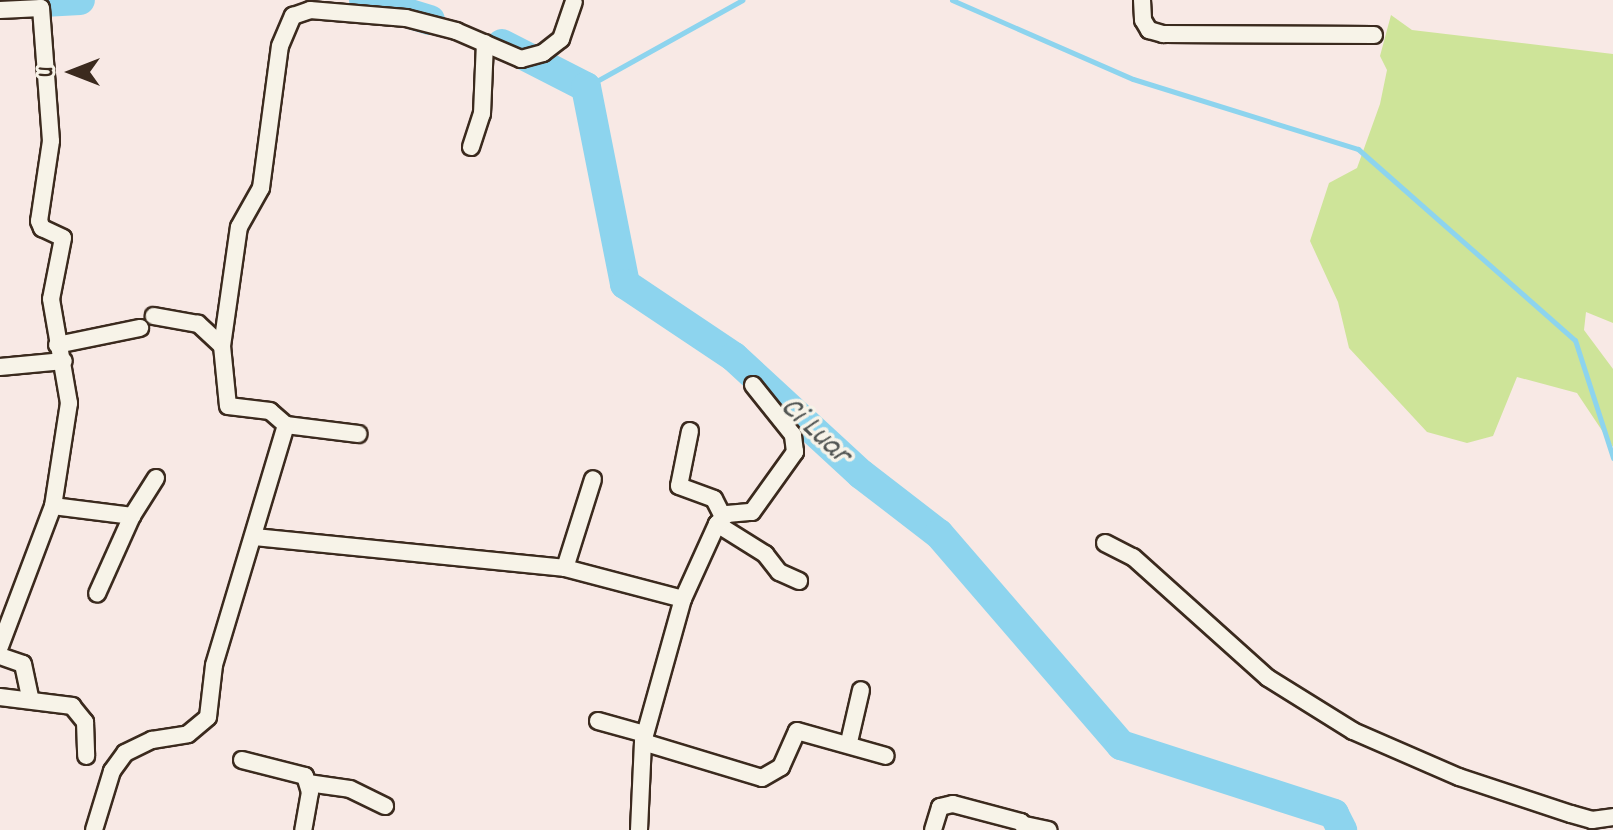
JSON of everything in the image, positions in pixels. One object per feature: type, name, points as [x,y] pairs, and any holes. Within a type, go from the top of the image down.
[{"type":"street","points":[[1142,0],[1143,20],[1149,30],[1163,34],[1374,35]]},
{"type":"street","points":[[358,434],[286,425],[270,411],[228,406],[222,346],[239,227],[261,188],[280,46],[293,16],[310,10],[406,18],[485,43],[506,56],[530,57],[561,39],[574,2]]},
{"type":"street","points":[[0,10],[41,8],[51,141],[39,221],[42,228],[63,238],[51,293],[61,353],[67,432],[53,506],[0,646]]},
{"type":"street","points":[[471,147],[482,114],[485,43]]},
{"type":"street","points":[[154,316],[198,324],[222,346]]},
{"type":"street","points":[[0,364],[23,367],[140,328]]},
{"type":"street","points":[[720,520],[752,512],[795,452],[793,435],[753,385]]},
{"type":"street","points":[[94,830],[112,771],[125,753],[152,740],[188,734],[208,717],[214,665],[255,537],[286,425]]},
{"type":"street","points":[[690,431],[679,486],[714,499],[720,520],[765,554],[779,572],[799,581]]},
{"type":"street","points":[[97,594],[132,516],[156,478]]},
{"type":"street","points":[[565,568],[593,479]]},
{"type":"street","points":[[53,506],[132,516]]},
{"type":"street","points":[[639,830],[644,738],[683,599],[720,520]]},
{"type":"street","points":[[255,537],[565,568],[683,599]]},
{"type":"street","points":[[1105,543],[1133,557],[1268,678],[1353,731],[1459,777],[1557,810],[1592,820],[1613,817]]},
{"type":"street","points":[[0,656],[23,664],[30,698]]},
{"type":"street","points":[[849,742],[861,690]]},
{"type":"street","points":[[0,697],[66,702],[80,713],[86,756]]},
{"type":"street","points":[[598,721],[762,778],[781,767],[794,733],[849,742],[886,756]]},
{"type":"street","points":[[242,760],[296,771],[308,783],[350,789],[385,806]]},
{"type":"street","points":[[303,830],[308,783]]},
{"type":"street","points":[[933,830],[940,807],[953,804],[1026,828],[1048,830]]},
{"type":"green space","points":[[1391,15],[1412,30],[1613,54],[1613,323],[1586,312],[1584,330],[1613,369],[1613,447],[1577,393],[1517,377],[1493,436],[1467,443],[1427,432],[1349,348],[1338,302],[1310,241],[1329,183],[1357,168],[1380,104],[1387,70],[1380,56]]},
{"type":"waterway","name":"Ci Luar","points":[[6,4],[80,0]]},
{"type":"waterway","name":"Ci Luar","points":[[364,0],[430,20]]},
{"type":"waterway","points":[[586,87],[742,0]]},
{"type":"waterway","points":[[952,0],[1133,79],[1358,149],[1575,340],[1613,458]]},
{"type":"waterway","name":"Ci Luar","points":[[502,44],[586,87],[625,284],[734,357],[861,474],[939,534],[1121,745],[1334,814],[1342,830]]}]
